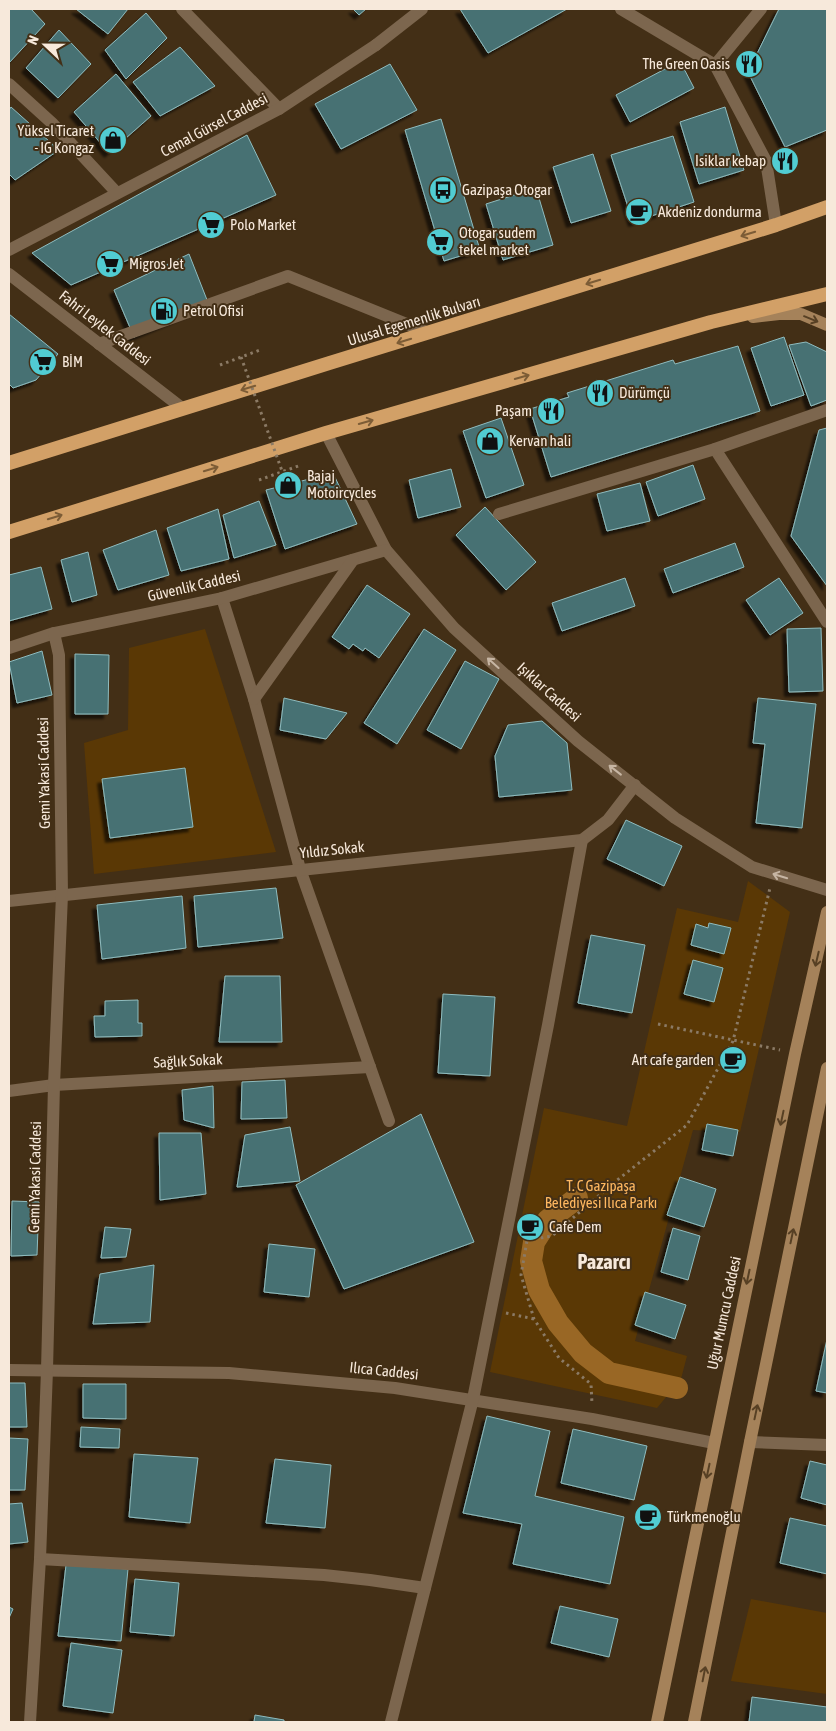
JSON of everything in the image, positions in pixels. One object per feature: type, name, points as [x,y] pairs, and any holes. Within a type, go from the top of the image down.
[{"type":"highway","name":"Ulusal Egemenlik Bulvarı","points":[[9,463],[827,208]]},
{"type":"highway","points":[[9,532],[326,433],[711,322],[827,294]]},
{"type":"main road","points":[[711,322],[779,314],[801,314],[827,325]]},
{"type":"main road","name":"Uğur Mumcu Caddesi","points":[[657,1722],[795,1054],[827,912]]},
{"type":"main road","points":[[694,1722],[827,1068]]},
{"type":"street","points":[[182,9],[279,109]]},
{"type":"street","name":"Cemal Gürsel Caddesi","points":[[9,250],[279,109],[376,45],[422,9]]},
{"type":"street","points":[[622,9],[715,65],[766,161],[776,225]]},
{"type":"street","points":[[715,65],[761,9]]},
{"type":"street","points":[[9,84],[53,124],[117,193]]},
{"type":"street","name":"Fahri Leylek Caddesi","points":[[9,274],[182,408]]},
{"type":"street","points":[[99,344],[288,276],[429,333]]},
{"type":"street","points":[[499,514],[715,449],[827,410]]},
{"type":"street","name":"Işıklar Caddesi","points":[[326,433],[386,550],[454,628],[578,741],[676,818],[752,867],[827,890]]},
{"type":"street","points":[[715,449],[827,622]]},
{"type":"street","name":"Güvenlik Caddesi","points":[[9,648],[54,633],[222,598],[386,550]]},
{"type":"street","points":[[254,700],[353,560]]},
{"type":"street","points":[[222,598],[254,700],[300,869],[389,1121]]},
{"type":"street","name":"Gemi Yakasi Caddesi","points":[[30,1722],[40,1559],[54,1085],[62,895],[59,655],[54,633]]},
{"type":"street","points":[[391,1722],[473,1399],[548,1025],[582,840],[608,820],[635,785]]},
{"type":"street","name":"Yıldız Sokak","points":[[9,901],[582,840]]},
{"type":"street","name":"Sağlık Sokak","points":[[9,1091],[54,1085],[370,1067]]},
{"type":"street","name":"Ilıca Caddesi","points":[[9,1370],[229,1373],[395,1388],[592,1419],[714,1443]]},
{"type":"street","points":[[750,1442],[827,1445]]},
{"type":"street","points":[[40,1559],[324,1576],[425,1588]]},
{"type":"path","points":[[220,365],[260,350]]},
{"type":"path","points":[[241,357],[282,471]]},
{"type":"path","points":[[259,480],[301,465]]},
{"type":"path","points":[[592,1419],[592,1384],[560,1358],[534,1319],[521,1275],[528,1235],[540,1238],[552,1236],[611,1185],[687,1126],[733,1041],[774,874]]},
{"type":"path","points":[[658,1024],[795,1054]]},
{"type":"path","points":[[491,1310],[534,1319]]},
{"type":"green space","points":[[205,629],[276,852],[94,874],[84,743],[128,730],[129,648]]},
{"type":"green space","name":"T. C Gazipaşa Belediyesi Ilıca Parkı","points":[[748,881],[790,912],[740,1132],[693,1130],[635,1341],[687,1356],[681,1379],[657,1408],[490,1372],[544,1108],[627,1126],[677,908],[738,922]]},
{"type":"green space","points":[[751,1599],[827,1613],[827,1694],[731,1681]]},
{"type":"building","points":[[9,9],[31,9],[45,24],[9,63]]},
{"type":"building","points":[[76,9],[128,9],[108,34]]},
{"type":"building","points":[[353,9],[366,9],[359,15]]},
{"type":"building","points":[[460,9],[567,9],[488,53]]},
{"type":"building","points":[[779,9],[827,9],[827,130],[785,147],[748,72]]},
{"type":"building","points":[[146,13],[167,38],[126,79],[105,50]]},
{"type":"building","points":[[59,30],[91,64],[58,98],[26,68]]},
{"type":"building","points":[[180,47],[215,86],[160,116],[133,82]]},
{"type":"building","points":[[680,61],[694,88],[630,122],[616,95]]},
{"type":"building","points":[[390,64],[417,110],[341,149],[315,104]]},
{"type":"building","points":[[116,74],[151,116],[109,153],[74,112]]},
{"type":"building","points":[[11,107],[59,150],[15,180],[9,174],[9,110]]},
{"type":"building","points":[[725,107],[744,170],[699,184],[680,122]]},
{"type":"building","name":"Gazipaşa Otogar","points":[[441,119],[480,250],[444,261],[405,130]]},
{"type":"building","points":[[247,135],[276,195],[71,285],[32,253]]},
{"type":"building","points":[[673,136],[694,202],[633,222],[611,155]]},
{"type":"building","points":[[593,154],[611,211],[571,223],[553,167]]},
{"type":"building","points":[[536,188],[553,245],[503,260],[486,204]]},
{"type":"building","points":[[189,254],[209,305],[134,337],[114,290]]},
{"type":"building","points":[[9,314],[58,354],[36,380],[13,388],[9,384]]},
{"type":"building","points":[[784,337],[804,395],[771,406],[751,348]]},
{"type":"building","points":[[806,342],[827,352],[827,400],[811,406],[789,345]]},
{"type":"building","points":[[738,346],[760,411],[551,477],[530,409],[569,397],[567,393],[673,360],[675,364]]},
{"type":"building","points":[[501,418],[524,485],[486,498],[463,431]]},
{"type":"building","points":[[827,428],[827,586],[791,536],[819,430]]},
{"type":"building","points":[[693,465],[705,499],[658,516],[646,482]]},
{"type":"building","points":[[451,469],[461,507],[418,518],[409,480]]},
{"type":"building","points":[[333,473],[357,524],[285,549],[266,490]]},
{"type":"building","points":[[640,483],[650,521],[607,531],[597,494]]},
{"type":"building","points":[[259,501],[276,545],[234,558],[223,515]]},
{"type":"building","points":[[485,507],[536,562],[506,590],[456,535]]},
{"type":"building","points":[[218,509],[229,559],[181,571],[167,528]]},
{"type":"building","points":[[156,530],[169,575],[118,590],[103,550]]},
{"type":"building","points":[[735,543],[744,567],[673,593],[664,569]]},
{"type":"building","points":[[88,552],[97,595],[72,602],[61,560]]},
{"type":"building","points":[[41,567],[52,609],[9,621],[9,575]]},
{"type":"building","points":[[625,578],[635,606],[562,631],[552,603]]},
{"type":"building","points":[[779,578],[803,613],[770,635],[746,600]]},
{"type":"building","points":[[367,585],[410,614],[379,658],[365,648],[363,651],[353,644],[349,649],[332,637]]},
{"type":"building","points":[[821,628],[823,691],[789,692],[787,629]]},
{"type":"building","points":[[424,629],[456,650],[397,744],[364,723]]},
{"type":"building","points":[[42,651],[52,695],[17,703],[9,662]]},
{"type":"building","points":[[75,654],[109,655],[108,714],[75,714]]},
{"type":"building","points":[[465,661],[499,679],[461,749],[427,730]]},
{"type":"building","points":[[284,698],[347,713],[326,739],[280,730]]},
{"type":"building","points":[[758,698],[816,704],[802,828],[756,823],[765,744],[753,743]]},
{"type":"building","points":[[542,721],[567,743],[572,790],[499,797],[495,756],[508,725]]},
{"type":"building","points":[[185,768],[193,827],[110,838],[102,779]]},
{"type":"building","points":[[626,820],[682,846],[664,886],[607,859]]},
{"type":"building","points":[[276,888],[283,938],[198,947],[194,896]]},
{"type":"building","points":[[182,896],[186,948],[102,959],[97,905]]},
{"type":"building","points":[[709,923],[731,928],[724,954],[691,945],[696,924],[708,928]]},
{"type":"building","points":[[591,935],[645,945],[632,1013],[578,1003]]},
{"type":"building","points":[[693,960],[723,968],[714,1002],[684,994]]},
{"type":"building","points":[[225,976],[280,976],[282,1042],[219,1042]]},
{"type":"building","points":[[443,994],[495,997],[490,1076],[438,1073]]},
{"type":"building","points":[[138,1000],[138,1023],[142,1023],[142,1036],[95,1037],[94,1016],[105,1016],[105,1001]]},
{"type":"building","points":[[285,1080],[287,1118],[241,1119],[242,1082]]},
{"type":"building","points":[[213,1086],[214,1128],[184,1120],[182,1090]]},
{"type":"building","points":[[421,1114],[474,1242],[344,1289],[296,1185]]},
{"type":"building","points":[[707,1124],[738,1130],[733,1156],[702,1150]]},
{"type":"building","points":[[290,1127],[300,1181],[237,1187],[245,1135]]},
{"type":"building","points":[[159,1133],[201,1133],[206,1194],[160,1200]]},
{"type":"building","points":[[680,1177],[716,1189],[704,1227],[667,1215]]},
{"type":"building","points":[[12,1201],[39,1202],[37,1255],[11,1256]]},
{"type":"building","points":[[105,1227],[131,1229],[126,1257],[101,1258]]},
{"type":"building","points":[[673,1228],[700,1236],[688,1280],[661,1272]]},
{"type":"building","points":[[269,1244],[315,1249],[309,1297],[264,1292]]},
{"type":"building","points":[[154,1265],[150,1322],[93,1324],[100,1274]]},
{"type":"building","points":[[645,1292],[686,1305],[675,1339],[635,1325]]},
{"type":"building","points":[[827,1339],[827,1393],[816,1391]]},
{"type":"building","points":[[9,1383],[25,1383],[27,1427],[9,1427]]},
{"type":"building","points":[[83,1384],[126,1384],[126,1419],[83,1418]]},
{"type":"building","points":[[487,1416],[550,1431],[535,1496],[624,1517],[610,1584],[513,1564],[522,1524],[463,1513]]},
{"type":"building","points":[[81,1427],[120,1429],[119,1448],[80,1447]]},
{"type":"building","points":[[573,1429],[647,1446],[634,1500],[561,1483]]},
{"type":"building","points":[[9,1438],[28,1439],[25,1490],[9,1490]]},
{"type":"building","points":[[134,1454],[198,1458],[190,1523],[129,1517]]},
{"type":"building","points":[[275,1459],[331,1465],[325,1528],[266,1523]]},
{"type":"building","points":[[810,1461],[827,1465],[827,1505],[801,1498]]},
{"type":"building","points":[[22,1503],[28,1542],[9,1544],[9,1504]]},
{"type":"building","points":[[790,1518],[827,1526],[827,1574],[780,1563]]},
{"type":"building","points":[[66,1565],[128,1569],[121,1641],[58,1636]]},
{"type":"building","points":[[135,1579],[179,1583],[174,1636],[130,1632]]},
{"type":"building","points":[[560,1606],[618,1619],[609,1657],[551,1643]]},
{"type":"building","points":[[9,1607],[13,1609],[9,1618]]},
{"type":"building","points":[[71,1643],[122,1650],[113,1713],[63,1706]]},
{"type":"building","points":[[752,1697],[827,1707],[827,1722],[749,1722]]},
{"type":"building","points":[[255,1715],[284,1720],[284,1722],[254,1722]]},
{"type":"waterway","points":[[577,1198],[548,1220],[534,1242],[531,1261],[539,1290],[558,1323],[583,1353],[609,1373],[677,1388]]},
{"type":"place","name":"The Green Oasis","points":[[749,64]]},
{"type":"place","name":"Yüksel Ticaret - IG Kongaz","points":[[113,140]]},
{"type":"place","name":"Isiklar kebap","points":[[785,161]]},
{"type":"place","name":"Gazipaşa Otogar","points":[[443,190]]},
{"type":"place","name":"Akdeniz dondurma","points":[[639,212]]},
{"type":"place","name":"Polo Market","points":[[211,225]]},
{"type":"place","name":"Otogar sudem tekel market","points":[[440,242]]},
{"type":"place","name":"Migros Jet","points":[[110,264]]},
{"type":"place","name":"Petrol Ofisi","points":[[164,311]]},
{"type":"place","name":"BİM","points":[[43,362]]},
{"type":"place","name":"Dürümçü","points":[[600,393]]},
{"type":"place","name":"Paşam","points":[[551,411]]},
{"type":"place","name":"Kervan hali","points":[[490,441]]},
{"type":"place","name":"Bajaj Motoircycles","points":[[288,485]]},
{"type":"place","name":"Art cafe garden","points":[[733,1060]]},
{"type":"place","name":"Cafe Dem","points":[[530,1227]]},
{"type":"place","name":"Türkmenoğlu","points":[[648,1517]]},
{"type":"district","name":"Pazarcı","points":[[604,1262]]}]
